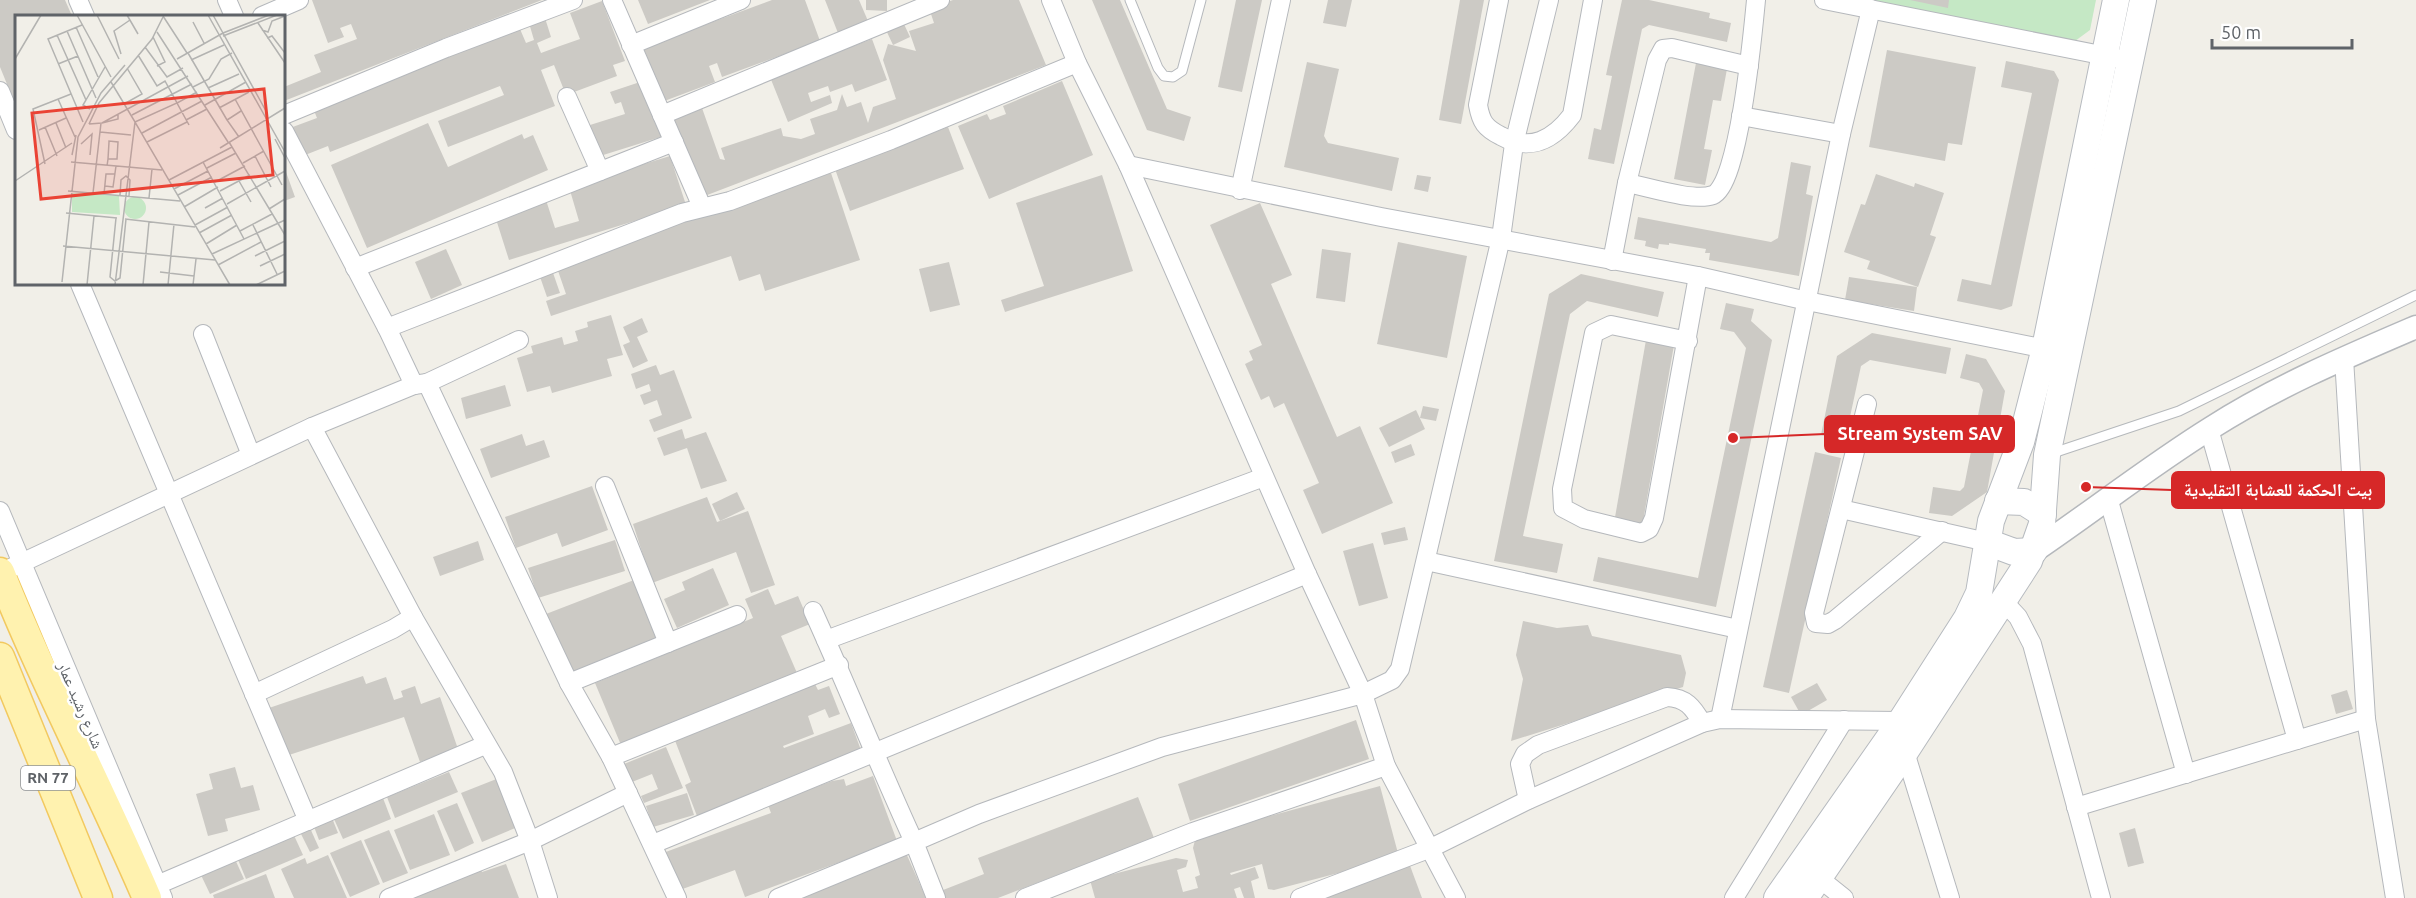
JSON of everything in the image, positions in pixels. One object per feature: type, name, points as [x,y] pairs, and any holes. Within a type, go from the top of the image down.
[{"type":"main road","points":[[1777,898],[1901,721],[1977,624],[2004,602],[2034,551],[2040,534],[2043,514],[2057,351],[2116,0]]},
{"type":"main road","points":[[1812,888],[1905,752],[1977,624],[1987,542],[1998,501],[2057,351],[2131,61],[2143,0]]},
{"type":"main road","points":[[1998,501],[2024,502],[2043,514]]},
{"type":"main road","points":[[1987,542],[2014,552],[2034,551]]},
{"type":"main road","points":[[5,570],[22,629],[112,817],[156,894]]},
{"type":"main road","name":"RN 77","points":[[0,657],[98,898]]},
{"type":"street","points":[[78,0],[85,15]]},
{"type":"street","points":[[227,0],[234,15]]},
{"type":"street","points":[[264,15],[299,0]]},
{"type":"street","points":[[285,115],[446,48],[573,0]]},
{"type":"street","points":[[612,0],[702,207]]},
{"type":"street","points":[[631,45],[741,0]]},
{"type":"street","points":[[662,115],[940,0]]},
{"type":"street","points":[[1051,0],[1077,63],[1128,165],[1307,574],[1363,694],[1386,766],[1431,848],[1453,897]]},
{"type":"street","points":[[1240,190],[1281,0]]},
{"type":"street","points":[[1499,0],[1478,105],[1480,118],[1486,128],[1514,144],[1531,145],[1549,139],[1572,115],[1593,0]]},
{"type":"street","points":[[778,898],[979,814],[1162,747],[1363,694],[1392,680],[1400,669],[1501,238],[1514,144],[1549,0]]},
{"type":"street","points":[[1627,183],[1702,197],[1715,194],[1727,179],[1741,116],[1756,0]]},
{"type":"street","points":[[1824,0],[2131,61]]},
{"type":"street","points":[[1720,719],[1841,134],[1871,9]]},
{"type":"street","points":[[1612,261],[1627,183],[1657,60],[1663,48],[1672,48],[1749,66]]},
{"type":"street","points":[[387,328],[682,213],[730,201],[891,140],[1077,63]]},
{"type":"street","points":[[0,91],[15,128]]},
{"type":"street","points":[[567,97],[600,171]]},
{"type":"street","points":[[1741,116],[1841,134]]},
{"type":"street","points":[[285,135],[289,157],[420,384],[569,683],[611,757],[677,898]]},
{"type":"street","points":[[355,268],[674,142]]},
{"type":"street","points":[[1128,165],[1240,190],[1698,276],[1807,301],[2057,351]]},
{"type":"street","points":[[1688,341],[1611,325],[1594,333],[1562,489],[1563,508],[1584,519],[1641,532],[1649,529],[1654,518],[1688,341],[1698,276]]},
{"type":"street","points":[[80,285],[308,821]]},
{"type":"street","points":[[2034,551],[2109,501],[2209,429],[2246,407],[2344,358],[2416,327]]},
{"type":"street","points":[[204,334],[251,455]]},
{"type":"street","points":[[0,511],[5,570],[312,427],[420,384],[519,340]]},
{"type":"street","points":[[2344,358],[2366,719],[2395,898]]},
{"type":"street","points":[[1866,404],[1814,613],[1816,623],[1835,620],[1942,531]]},
{"type":"street","points":[[312,427],[413,617],[485,745],[503,772],[530,841],[548,898]]},
{"type":"street","points":[[2209,429],[2296,740]]},
{"type":"street","points":[[826,640],[1264,477]]},
{"type":"street","points":[[605,486],[668,643]]},
{"type":"street","points":[[2109,501],[2186,774]]},
{"type":"street","points":[[1841,509],[1987,542]]},
{"type":"street","points":[[1426,561],[1738,628]]},
{"type":"street","points":[[652,844],[1307,574]]},
{"type":"street","points":[[2004,602],[2025,629],[2032,644],[2101,898]]},
{"type":"street","points":[[813,611],[839,665],[873,754],[914,842],[936,898]]},
{"type":"street","points":[[569,683],[737,615]]},
{"type":"street","points":[[254,694],[393,629],[413,617]]},
{"type":"street","points":[[611,757],[839,665]]},
{"type":"street","points":[[1528,800],[1520,764],[1525,754],[1538,745],[1667,697],[1679,698],[1688,703],[1702,723]]},
{"type":"street","points":[[1300,898],[1431,848],[1528,800],[1702,723],[1720,719],[1901,721]]},
{"type":"street","points":[[2076,807],[2366,719]]},
{"type":"street","points":[[1734,898],[1844,720]]},
{"type":"street","points":[[156,894],[308,821],[485,745]]},
{"type":"street","points":[[1905,752],[1950,898]]},
{"type":"street","points":[[1025,898],[1193,832],[1386,766]]},
{"type":"street","points":[[389,898],[530,841],[628,793]]},
{"type":"street","points":[[1812,888],[1844,898]]},
{"type":"lane","points":[[1130,0],[1158,68],[1164,76],[1173,77],[1182,71],[1201,0]]},
{"type":"lane","points":[[2047,455],[2179,411],[2416,295]]},
{"type":"green space","points":[[1861,0],[2096,0],[2090,30],[2071,44]]},
{"type":"building","points":[[0,0],[65,0],[72,15],[15,15],[15,104],[0,67]]},
{"type":"building","points":[[312,0],[542,0],[285,101],[285,87],[321,72],[314,55],[357,39],[351,24],[340,28],[344,37],[328,43]]},
{"type":"building","points":[[638,0],[710,0],[648,24]]},
{"type":"building","points":[[772,0],[805,0],[820,41],[722,77],[717,63],[709,66],[715,82],[659,103],[639,49]]},
{"type":"building","points":[[825,0],[859,0],[868,21],[838,33]]},
{"type":"building","points":[[866,0],[887,0],[887,11],[866,10]]},
{"type":"building","points":[[953,0],[1019,0],[1046,65],[702,197],[673,118],[702,108],[720,159],[725,160],[721,148],[781,128],[783,136],[801,139],[815,134],[810,119],[837,110],[842,94],[847,107],[861,102],[868,123],[873,107],[896,99],[883,60],[888,44],[916,51],[909,31],[934,23],[929,8]]},
{"type":"building","points":[[1092,0],[1120,0],[1167,109],[1191,117],[1184,141],[1147,130]]},
{"type":"building","points":[[1236,0],[1262,0],[1242,92],[1218,87]]},
{"type":"building","points":[[1328,0],[1352,0],[1346,27],[1323,23]]},
{"type":"building","points":[[1460,0],[1484,0],[1461,124],[1439,120]]},
{"type":"building","points":[[1622,0],[1649,0],[1710,13],[1709,18],[1731,23],[1727,42],[1649,25],[1642,29],[1614,164],[1588,159],[1594,128],[1601,130],[1612,76],[1606,75]]},
{"type":"building","points":[[1910,0],[1949,0],[1948,8]]},
{"type":"building","points":[[602,1],[625,61],[613,65],[617,76],[566,95],[554,65],[541,70],[555,106],[448,147],[438,121],[504,95],[500,86],[330,152],[328,146],[300,157],[290,128],[317,118],[313,108],[520,29],[526,43],[534,40],[529,23],[545,18],[551,37],[537,43],[541,53],[580,39],[570,13]]},
{"type":"building","points":[[903,22],[910,37],[893,45],[886,30]]},
{"type":"building","points":[[872,39],[887,80],[855,92],[852,84],[830,92],[828,86],[808,93],[811,102],[830,95],[832,103],[788,122],[770,77]]},
{"type":"building","points":[[1887,50],[1976,67],[1962,145],[1948,143],[1945,161],[1869,147]]},
{"type":"building","points":[[2006,61],[2054,71],[2059,80],[2012,306],[2001,310],[1957,301],[1962,279],[1991,285],[2032,93],[2001,87]]},
{"type":"building","points":[[1307,62],[1339,69],[1324,136],[1328,143],[1399,158],[1392,191],[1284,167]]},
{"type":"building","points":[[1696,63],[1727,69],[1721,101],[1713,100],[1704,149],[1712,150],[1705,185],[1674,179]]},
{"type":"building","points":[[646,80],[664,136],[600,156],[590,125],[625,114],[621,102],[615,104],[610,92]]},
{"type":"building","points":[[1062,81],[1093,155],[989,199],[958,126],[987,114],[990,120],[1006,114],[1003,106]]},
{"type":"building","points":[[428,123],[448,167],[522,134],[524,139],[533,135],[548,170],[367,248],[331,165]]},
{"type":"building","points":[[948,127],[964,169],[850,211],[835,169]]},
{"type":"building","points":[[670,156],[686,205],[509,260],[495,216],[546,200],[555,228],[579,221],[569,187]]},
{"type":"building","points":[[1791,162],[1811,166],[1806,194],[1813,196],[1799,276],[1709,260],[1710,253],[1705,253],[1706,249],[1669,243],[1669,245],[1659,244],[1658,249],[1645,246],[1646,241],[1634,239],[1638,217],[1771,242],[1778,238]]},
{"type":"building","points":[[285,172],[295,197],[285,201]]},
{"type":"building","points":[[831,173],[860,260],[765,291],[760,274],[739,281],[731,256],[551,316],[546,301],[566,294],[556,265]]},
{"type":"building","points":[[1876,174],[1914,187],[1915,183],[1944,193],[1930,235],[1936,237],[1918,287],[1867,269],[1870,261],[1844,252],[1861,204],[1865,205]]},
{"type":"building","points":[[1102,175],[1133,271],[1005,312],[1001,300],[1044,286],[1016,203]]},
{"type":"building","points":[[1417,175],[1431,177],[1428,192],[1414,189]]},
{"type":"building","points":[[1260,203],[1292,275],[1271,284],[1337,437],[1360,426],[1393,503],[1322,534],[1303,490],[1319,483],[1284,403],[1274,408],[1269,396],[1261,400],[1245,364],[1253,360],[1249,351],[1262,345],[1210,225]]},
{"type":"building","points":[[1398,242],[1467,256],[1447,358],[1377,344]]},
{"type":"building","points":[[446,249],[462,285],[431,299],[415,262]]},
{"type":"building","points":[[1322,249],[1351,253],[1345,302],[1316,298]]},
{"type":"building","points":[[949,262],[960,305],[930,312],[919,269]]},
{"type":"building","points":[[552,270],[560,293],[547,297],[539,274]]},
{"type":"building","points":[[1581,274],[1664,292],[1658,317],[1587,301],[1570,314],[1523,536],[1563,544],[1557,573],[1494,561],[1549,294]]},
{"type":"building","points":[[1849,277],[1917,287],[1914,311],[1845,300]]},
{"type":"building","points":[[1726,303],[1754,309],[1751,321],[1772,340],[1716,607],[1593,581],[1598,557],[1698,578],[1746,348],[1734,332],[1720,329]]},
{"type":"building","points":[[611,315],[623,355],[607,359],[612,376],[552,393],[550,386],[527,392],[517,358],[533,353],[531,346],[562,337],[564,345],[578,341],[575,331],[588,327],[587,322]]},
{"type":"building","points":[[642,318],[648,332],[637,337],[648,361],[633,368],[623,345],[630,342],[623,327]]},
{"type":"building","points":[[1872,333],[1951,348],[1946,374],[1870,360],[1861,366],[1845,440],[1821,435],[1837,356]]},
{"type":"building","points":[[1646,340],[1674,345],[1642,527],[1614,523]]},
{"type":"building","points":[[1966,354],[1986,359],[2005,391],[1987,492],[1952,516],[1929,513],[1933,487],[1960,491],[1964,487],[1983,390],[1979,383],[1960,378]]},
{"type":"building","points":[[656,365],[660,375],[674,370],[692,418],[654,432],[649,420],[662,415],[657,400],[644,405],[640,395],[651,391],[649,384],[636,389],[631,374]]},
{"type":"building","points":[[505,385],[511,406],[466,419],[461,398]]},
{"type":"building","points":[[1423,406],[1439,409],[1436,421],[1420,418]]},
{"type":"building","points":[[1416,410],[1425,429],[1389,447],[1379,428]]},
{"type":"building","points":[[682,429],[685,439],[706,432],[727,481],[701,489],[687,448],[664,456],[657,438]]},
{"type":"building","points":[[522,434],[526,446],[544,440],[550,457],[491,478],[480,449]]},
{"type":"building","points":[[1411,444],[1415,455],[1395,463],[1391,452]]},
{"type":"building","points":[[1815,452],[1841,458],[1789,693],[1763,687]]},
{"type":"building","points":[[592,486],[608,530],[562,547],[557,533],[516,548],[505,517]]},
{"type":"building","points":[[737,492],[745,509],[720,521],[712,504]]},
{"type":"building","points":[[707,497],[717,522],[748,511],[775,585],[751,593],[736,552],[652,583],[633,524]]},
{"type":"building","points":[[1405,527],[1408,540],[1384,545],[1381,533]]},
{"type":"building","points":[[615,540],[625,571],[538,598],[528,568]]},
{"type":"building","points":[[478,541],[484,560],[440,576],[433,557]]},
{"type":"building","points":[[1373,543],[1388,598],[1359,606],[1343,551]]},
{"type":"building","points":[[713,568],[729,605],[677,628],[664,599],[685,590],[682,582]]},
{"type":"building","points":[[634,580],[658,643],[570,677],[546,614]]},
{"type":"building","points":[[768,589],[775,605],[798,596],[810,624],[781,636],[797,673],[621,745],[595,683],[753,618],[745,599]]},
{"type":"building","points":[[1523,621],[1557,628],[1588,625],[1592,636],[1681,655],[1686,673],[1683,687],[1511,741],[1523,679],[1516,655]]},
{"type":"building","points":[[363,676],[366,684],[386,677],[394,700],[403,697],[401,691],[415,686],[421,704],[440,697],[458,749],[420,762],[404,717],[286,756],[269,708]]},
{"type":"building","points":[[1817,683],[1827,700],[1801,715],[1791,697]]},
{"type":"building","points":[[815,684],[818,690],[829,686],[840,714],[829,718],[825,709],[808,716],[814,734],[783,746],[784,748],[851,723],[862,753],[697,816],[685,785],[691,782],[674,738]]},
{"type":"building","points":[[2347,690],[2353,709],[2336,714],[2331,695]]},
{"type":"building","points":[[1356,720],[1369,759],[1190,821],[1178,784]]},
{"type":"building","points":[[666,747],[683,788],[644,803],[641,796],[658,789],[652,774],[632,782],[624,764]]},
{"type":"building","points":[[235,767],[241,788],[253,785],[260,810],[225,819],[228,831],[208,836],[196,794],[213,789],[209,774]]},
{"type":"building","points":[[449,772],[458,792],[395,818],[387,797]]},
{"type":"building","points":[[873,776],[897,841],[745,897],[735,870],[677,891],[663,853],[771,813],[768,805],[832,781],[844,779],[846,786]]},
{"type":"building","points":[[499,778],[520,826],[482,842],[461,793]]},
{"type":"building","points":[[1380,786],[1399,857],[1274,890],[1268,889],[1262,864],[1230,873],[1231,875],[1255,867],[1259,878],[1251,881],[1255,898],[1244,898],[1240,887],[1234,889],[1237,898],[1095,898],[1090,880],[1176,858],[1188,860],[1186,867],[1177,870],[1183,892],[1198,888],[1195,877],[1200,875],[1193,848],[1196,836]]},
{"type":"building","points":[[687,793],[694,815],[653,827],[646,806]]},
{"type":"building","points":[[1138,797],[1154,838],[998,898],[940,898],[938,892],[984,874],[978,858]]},
{"type":"building","points":[[383,798],[391,819],[343,839],[334,819]]},
{"type":"building","points":[[457,803],[474,843],[455,852],[437,811]]},
{"type":"building","points":[[434,814],[450,855],[410,870],[394,830]]},
{"type":"building","points":[[332,818],[338,833],[319,840],[313,824]]},
{"type":"building","points":[[310,828],[319,848],[310,852],[300,832]]},
{"type":"building","points":[[2135,828],[2144,863],[2128,867],[2119,833]]},
{"type":"building","points":[[389,830],[408,873],[383,883],[364,840]]},
{"type":"building","points":[[292,831],[303,855],[246,879],[236,855]]},
{"type":"building","points":[[361,840],[380,884],[350,897],[330,853]]},
{"type":"building","points":[[906,853],[926,898],[801,898]]},
{"type":"building","points":[[328,855],[347,898],[294,898],[281,869],[305,858],[307,864]]},
{"type":"building","points":[[234,857],[244,879],[210,894],[200,873]]},
{"type":"building","points":[[1409,863],[1422,898],[1318,898]]},
{"type":"building","points":[[506,864],[519,898],[397,898],[480,867],[482,872]]},
{"type":"building","points":[[266,874],[275,898],[214,898],[213,895]]},
{"type":"place","name":"Stream System SAV","points":[[1733,438]]},
{"type":"place","name":"بيت الحكمة للعشابة التقليدية","points":[[2086,487]]}]
